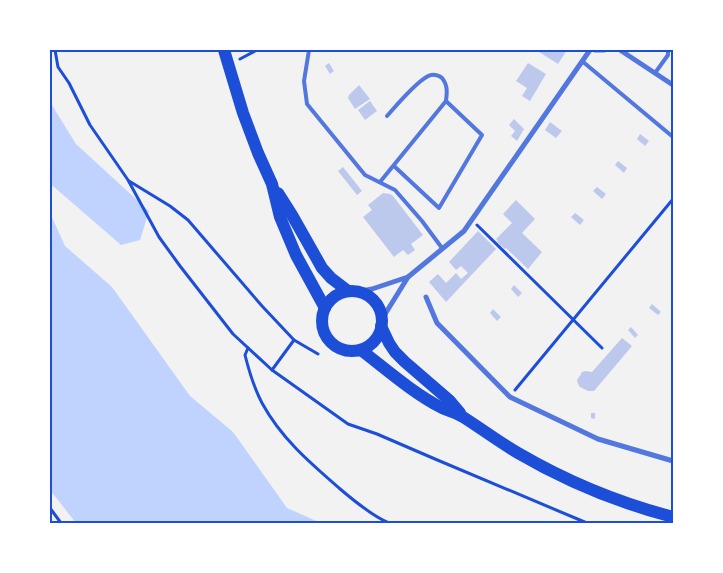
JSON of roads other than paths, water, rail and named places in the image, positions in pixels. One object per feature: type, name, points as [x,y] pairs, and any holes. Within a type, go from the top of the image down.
[{"type":"main road","points":[[224,50],[243,113],[272,184],[322,268],[331,278],[352,292]]},
{"type":"main road","points":[[272,184],[286,233],[325,308]]},
{"type":"main road","points":[[382,323],[375,341],[361,350],[351,352],[341,350],[332,345],[322,328],[322,317],[330,300],[339,294],[352,292],[366,295],[374,301],[380,310],[389,343],[395,352],[449,400],[461,415]]},
{"type":"main road","points":[[361,350],[414,390],[443,408],[461,415],[519,454],[591,490],[673,517]]},
{"type":"street","points":[[382,323],[408,277],[464,231],[590,50]]},
{"type":"street","points":[[594,50],[604,50]]},
{"type":"street","points":[[620,50],[673,84]]},
{"type":"street","points":[[352,292],[372,290],[408,277]]},
{"type":"street","points":[[426,297],[437,323],[510,397],[598,439],[673,461]]},
{"type":"lane","points":[[309,50],[304,80],[307,104],[365,175],[394,190],[422,221],[442,248]]},
{"type":"lane","points":[[655,73],[668,55],[668,50]]},
{"type":"lane","points":[[582,62],[673,137]]},
{"type":"lane","points":[[380,182],[446,101],[447,89],[444,80],[439,76],[431,75],[421,81],[387,116]]},
{"type":"lane","points":[[394,166],[439,208],[482,135],[446,101]]},
{"type":"water","points":[[50,102],[76,144],[149,211],[140,240],[121,245],[53,186],[50,188]]},
{"type":"water","points":[[50,213],[65,246],[112,287],[190,396],[233,432],[287,508],[321,523],[76,523],[50,490]]}]
